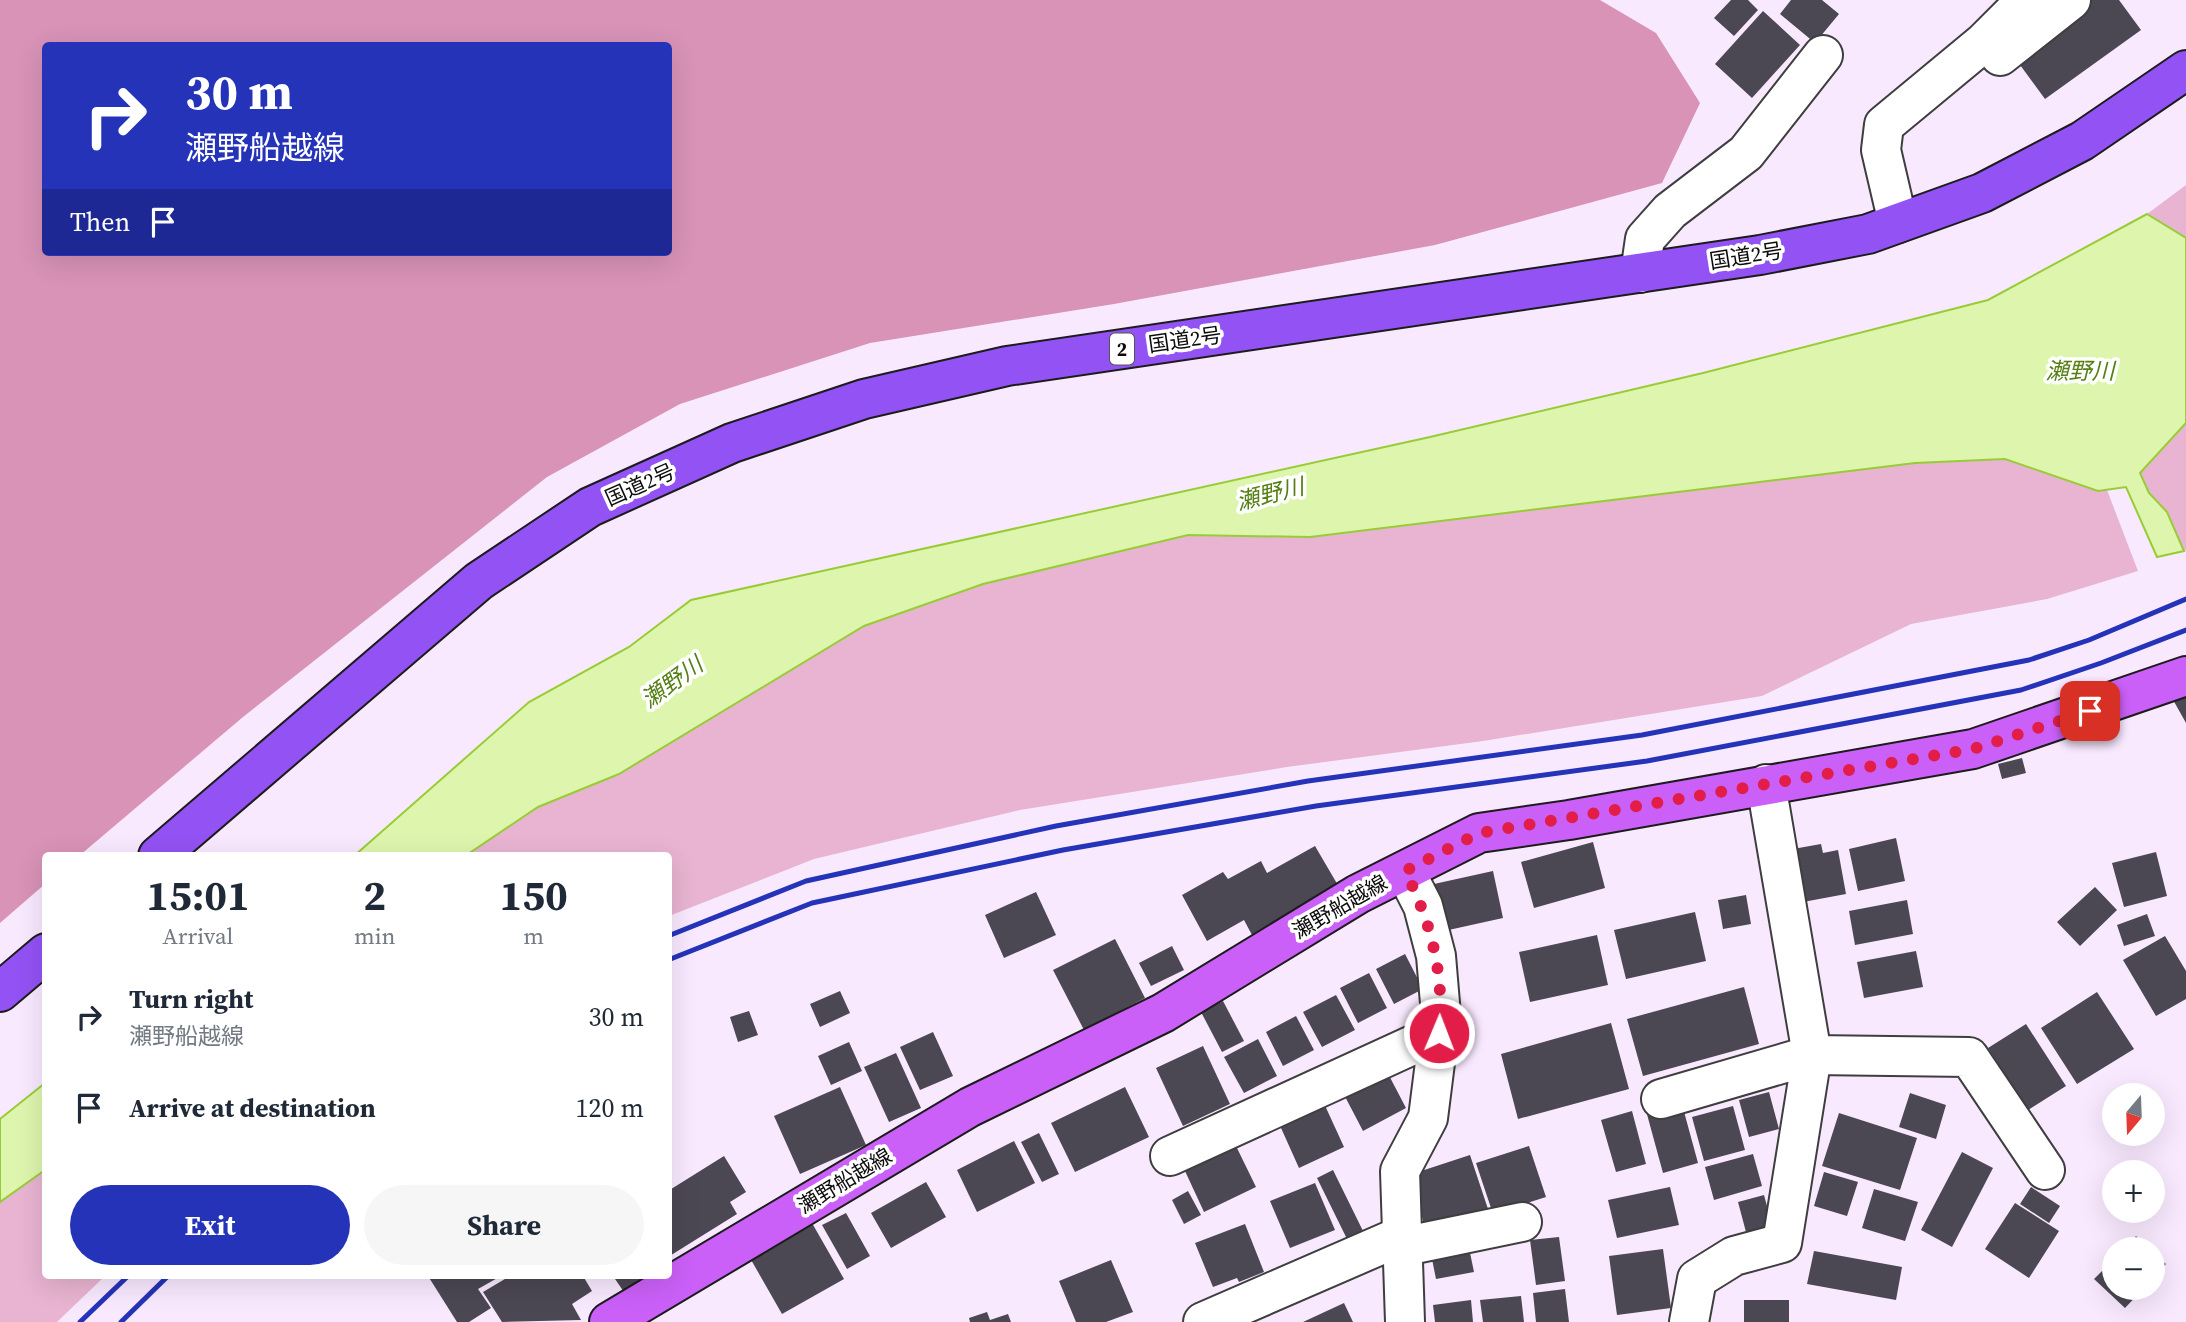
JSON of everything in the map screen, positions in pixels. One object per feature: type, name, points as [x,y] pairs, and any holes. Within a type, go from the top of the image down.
[{"type":"highway","name":"国道2号","points":[[163,852],[479,581],[590,507],[732,443],[864,399],[1007,366],[1773,253],[1868,234],[1982,193],[2082,141],[2186,70]]},
{"type":"highway","points":[[0,992],[42,956]]},
{"type":"main road","name":"瀬野船越線","points":[[628,1317],[970,1107],[1163,1013],[1358,894],[1479,833],[1569,820],[1973,749],[2186,676]]},
{"type":"street","points":[[1898,223],[1881,150],[1884,125],[1983,43],[2026,0]]},
{"type":"street","points":[[1881,150],[1918,130],[2012,46],[2071,0]]},
{"type":"street","points":[[1640,273],[1645,239],[1670,211],[1746,153],[1823,55]]},
{"type":"street","points":[[1689,1322],[1697,1279],[1734,1256],[1782,1243],[1812,1055],[1766,784]]},
{"type":"street","points":[[1405,871],[1423,906],[1436,956],[1441,1015],[1428,1118],[1400,1171],[1405,1322]]},
{"type":"street","points":[[1170,1156],[1439,1033]]},
{"type":"street","points":[[1661,1099],[1812,1055],[1969,1058],[2045,1170]]},
{"type":"street","points":[[1203,1322],[1401,1242],[1522,1222]]},
{"type":"shaded area","points":[[0,0],[1600,0],[1656,33],[1700,103],[1662,183],[1435,245],[1114,304],[870,343],[680,404],[547,477],[243,717],[84,852],[42,852],[42,887],[0,923]]},
{"type":"shaded area","points":[[2186,185],[2186,238],[2184,239],[2147,214]]},
{"type":"shaded area","points":[[2186,423],[2184,551],[2167,512],[2149,493],[2140,473]]},
{"type":"shaded area","points":[[2005,459],[2098,491],[2107,490],[2138,571],[2047,599],[1911,624],[1762,696],[1483,741],[1287,767],[1020,810],[814,859],[672,915],[672,852],[471,852],[538,807],[619,774],[864,626],[983,584],[1188,535],[1310,537],[1915,463]]},
{"type":"shaded area","points":[[42,1172],[42,1279],[102,1279],[57,1322],[0,1322],[0,1202]]},
{"type":"water","name":"瀬野川","points":[[2147,214],[2186,238],[2186,423],[2140,473],[2149,493],[2167,512],[2184,551],[2157,557],[2126,487],[2098,491],[2005,459],[1915,463],[1310,537],[1188,535],[983,584],[864,626],[619,774],[538,807],[471,852],[359,852],[529,702],[629,647],[691,600],[1430,437],[1703,373],[1988,300]]},
{"type":"water","points":[[42,1085],[42,1172],[0,1202],[0,1119]]},
{"type":"building","points":[[1731,0],[1748,0],[1758,10],[1734,36],[1714,18]]},
{"type":"building","points":[[1791,0],[1822,0],[1839,14],[1815,43],[1780,14]]},
{"type":"building","points":[[2089,0],[2119,0],[2141,30],[2045,99],[2012,54]]},
{"type":"building","points":[[1763,11],[1800,45],[1752,98],[1715,64]]},
{"type":"building","points":[[2186,690],[2186,723],[2172,698]]},
{"type":"building","points":[[2022,758],[2026,773],[2002,779],[1998,764]]},
{"type":"building","points":[[1896,838],[1905,881],[1858,891],[1849,849]]},
{"type":"building","points":[[1593,842],[1605,888],[1534,908],[1521,862]]},
{"type":"building","points":[[1821,844],[1823,853],[1838,850],[1846,894],[1803,902],[1793,849]]},
{"type":"building","points":[[1315,846],[1339,887],[1252,935],[1244,920],[1207,941],[1182,895],[1223,872],[1228,879],[1261,861],[1267,873]]},
{"type":"building","points":[[2156,852],[2167,896],[2124,907],[2112,863]]},
{"type":"building","points":[[1493,871],[1503,918],[1444,931],[1434,884]]},
{"type":"building","points":[[2095,887],[2117,910],[2080,946],[2057,922]]},
{"type":"building","points":[[1036,892],[1056,935],[1004,958],[985,915]]},
{"type":"building","points":[[1746,895],[1751,924],[1723,929],[1718,900]]},
{"type":"building","points":[[1907,900],[1913,934],[1855,945],[1849,911]]},
{"type":"building","points":[[1695,912],[1706,961],[1626,979],[1614,930]]},
{"type":"building","points":[[2147,914],[2155,936],[2124,946],[2117,925]]},
{"type":"building","points":[[1597,935],[1608,985],[1530,1002],[1519,952]]},
{"type":"building","points":[[2165,936],[2186,971],[2186,999],[2156,1016],[2123,960]]},
{"type":"building","points":[[1115,939],[1145,998],[1084,1030],[1053,970]]},
{"type":"building","points":[[1172,946],[1184,970],[1151,986],[1139,963]]},
{"type":"building","points":[[1916,951],[1923,987],[1864,998],[1857,962]]},
{"type":"building","points":[[1405,954],[1423,989],[1394,1004],[1376,969]]},
{"type":"building","points":[[1369,973],[1387,1008],[1358,1023],[1340,988]]},
{"type":"building","points":[[1744,987],[1759,1044],[1643,1076],[1627,1019]]},
{"type":"building","points":[[840,991],[850,1013],[820,1027],[810,1004]]},
{"type":"building","points":[[2097,992],[2134,1049],[2077,1084],[2041,1028]]},
{"type":"building","points":[[1336,995],[1355,1030],[1322,1047],[1303,1012]]},
{"type":"building","points":[[1223,1001],[1244,1041],[1222,1052],[1201,1012]]},
{"type":"building","points":[[749,1011],[758,1035],[738,1042],[730,1017]]},
{"type":"building","points":[[1296,1016],[1314,1050],[1283,1066],[1266,1032]]},
{"type":"building","points":[[1611,1023],[1629,1089],[1518,1119],[1501,1054]]},
{"type":"building","points":[[2026,1024],[2066,1086],[2028,1110],[1988,1048]]},
{"type":"building","points":[[933,1032],[953,1076],[920,1090],[900,1047]]},
{"type":"building","points":[[1258,1039],[1277,1076],[1244,1093],[1224,1057]]},
{"type":"building","points":[[849,1042],[862,1071],[831,1085],[818,1056]]},
{"type":"building","points":[[1203,1046],[1230,1104],[1183,1126],[1156,1068]]},
{"type":"building","points":[[896,1053],[921,1108],[889,1122],[864,1067]]},
{"type":"building","points":[[1383,1064],[1406,1108],[1363,1131],[1340,1087]]},
{"type":"building","points":[[840,1087],[866,1145],[800,1174],[774,1116]]},
{"type":"building","points":[[1125,1087],[1149,1137],[1075,1172],[1051,1123]]},
{"type":"building","points":[[1769,1092],[1779,1129],[1749,1137],[1739,1100]]},
{"type":"building","points":[[1910,1093],[1946,1105],[1936,1139],[1899,1127]]},
{"type":"building","points":[[1680,1097],[1698,1163],[1663,1173],[1645,1107]]},
{"type":"building","points":[[1322,1099],[1344,1147],[1299,1168],[1277,1119]]},
{"type":"building","points":[[1733,1106],[1745,1150],[1704,1161],[1692,1117]]},
{"type":"building","points":[[1632,1111],[1646,1164],[1616,1172],[1601,1120]]},
{"type":"building","points":[[1839,1113],[1917,1138],[1900,1190],[1822,1166]]},
{"type":"building","points":[[1039,1133],[1059,1174],[1042,1182],[1021,1142]]},
{"type":"building","points":[[1014,1141],[1035,1183],[977,1212],[957,1170]]},
{"type":"building","points":[[1236,1146],[1256,1187],[1204,1212],[1185,1171]]},
{"type":"building","points":[[1529,1146],[1546,1197],[1493,1214],[1476,1163]]},
{"type":"building","points":[[1962,1152],[1993,1168],[1952,1247],[1921,1230]]},
{"type":"building","points":[[1753,1154],[1762,1186],[1714,1200],[1705,1167]]},
{"type":"building","points":[[1470,1155],[1488,1209],[1426,1230],[1409,1175]]},
{"type":"building","points":[[724,1156],[746,1192],[730,1202],[737,1214],[672,1255],[672,1188]]},
{"type":"building","points":[[1333,1170],[1363,1231],[1347,1239],[1317,1178]]},
{"type":"building","points":[[1824,1172],[1858,1182],[1847,1216],[1814,1206]]},
{"type":"building","points":[[926,1182],[946,1217],[891,1248],[871,1213]]},
{"type":"building","points":[[1315,1183],[1335,1230],[1290,1248],[1270,1201]]},
{"type":"building","points":[[1670,1187],[1679,1225],[1617,1238],[1608,1200]]},
{"type":"building","points":[[2031,1187],[2060,1206],[2049,1223],[2020,1204]]},
{"type":"building","points":[[1874,1189],[1918,1202],[1905,1241],[1862,1228]]},
{"type":"building","points":[[1188,1191],[1201,1215],[1184,1224],[1172,1200]]},
{"type":"building","points":[[1764,1195],[1772,1225],[1746,1232],[1738,1202]]},
{"type":"building","points":[[2015,1203],[2059,1231],[2029,1278],[1985,1249]]},
{"type":"building","points":[[846,1213],[870,1256],[847,1269],[822,1225]]},
{"type":"building","points":[[812,1223],[844,1279],[782,1314],[750,1258]]},
{"type":"building","points":[[1245,1224],[1264,1272],[1239,1282],[1237,1278],[1213,1287],[1195,1243]]},
{"type":"building","points":[[1559,1237],[1565,1281],[1536,1285],[1530,1240]]},
{"type":"building","points":[[1468,1243],[1474,1272],[1436,1279],[1430,1249]]},
{"type":"building","points":[[1663,1249],[1671,1308],[1617,1315],[1609,1256]]},
{"type":"building","points":[[1814,1251],[1902,1267],[1896,1300],[1807,1284]]},
{"type":"building","points":[[1111,1260],[1133,1312],[1106,1322],[1076,1322],[1059,1281]]},
{"type":"building","points":[[2102,1271],[2102,1286],[2094,1279]]},
{"type":"building","points":[[430,1279],[496,1279],[478,1289],[491,1308],[469,1322],[457,1322]]},
{"type":"building","points":[[505,1279],[585,1279],[592,1291],[572,1304],[581,1320],[502,1322],[483,1292]]},
{"type":"building","points":[[615,1279],[650,1279],[628,1298]]},
{"type":"building","points":[[1565,1289],[1569,1322],[1536,1322],[1533,1293]]},
{"type":"building","points":[[1521,1296],[1524,1322],[1483,1322],[1480,1300]]},
{"type":"building","points":[[1471,1300],[1473,1322],[1435,1322],[1433,1305]]},
{"type":"building","points":[[1744,1300],[1789,1300],[1789,1322],[1744,1322]]},
{"type":"building","points":[[2116,1300],[2133,1300],[2125,1308]]},
{"type":"building","points":[[1344,1303],[1353,1322],[1303,1322]]},
{"type":"building","points":[[987,1312],[990,1320],[1008,1314],[1011,1322],[970,1322],[969,1318]]},
{"type":"railway","points":[[672,934],[806,881],[1056,826],[1308,781],[1642,735],[2029,660],[2089,640],[2186,599]]},
{"type":"railway","points":[[672,958],[812,903],[1063,850],[1316,806],[1647,761],[2021,690],[2186,630]]},
{"type":"railway","points":[[80,1322],[125,1279]]},
{"type":"railway","points":[[121,1322],[165,1279]]},
{"type":"route","points":[[1439,1033],[1441,1015],[1436,956],[1423,906],[1405,871],[1479,833],[1569,820],[1973,749],[2090,711]]}]
